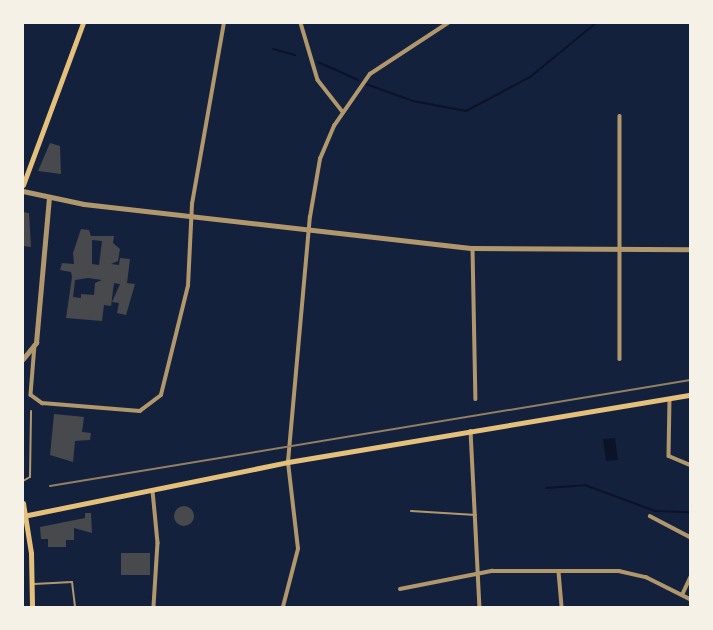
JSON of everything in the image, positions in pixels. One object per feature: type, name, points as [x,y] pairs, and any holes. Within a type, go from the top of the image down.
[{"type":"main road","points":[[23,185],[83,23]]},
{"type":"main road","points":[[24,516],[288,462],[690,395]]},
{"type":"main road","points":[[23,504],[33,584],[32,607]]},
{"type":"street","points":[[49,198],[31,395],[42,403],[140,411],[158,399],[188,286],[193,217],[224,23]]},
{"type":"street","points":[[301,23],[318,80],[343,112]]},
{"type":"street","points":[[284,607],[298,549],[288,462],[309,230],[320,159],[343,112],[378,66],[448,23]]},
{"type":"street","points":[[620,116],[620,359]]},
{"type":"street","points":[[23,191],[49,198],[193,217],[473,248],[690,249]]},
{"type":"street","points":[[473,248],[476,399]]},
{"type":"street","points":[[23,359],[36,343]]},
{"type":"street","points":[[670,398],[669,456],[690,465]]},
{"type":"street","points":[[471,431],[480,607]]},
{"type":"street","points":[[153,489],[158,543],[154,607]]},
{"type":"street","points":[[650,516],[690,537]]},
{"type":"street","points":[[400,589],[479,572],[629,572],[683,593],[690,599]]},
{"type":"street","points":[[559,572],[562,607]]},
{"type":"street","points":[[683,593],[690,578]]},
{"type":"lane","points":[[23,481],[30,477],[31,411]]},
{"type":"lane","points":[[411,510],[477,514]]},
{"type":"lane","points":[[33,584],[72,582],[75,607]]},
{"type":"water","points":[[615,438],[618,460],[606,461],[603,439]]},
{"type":"building","points":[[50,143],[60,146],[61,174],[38,171]]},
{"type":"building","points":[[23,212],[29,213],[31,247],[23,246]]},
{"type":"building","points":[[81,229],[89,230],[91,236],[114,236],[113,243],[120,249],[118,261],[111,264],[119,265],[120,258],[130,259],[127,283],[135,284],[126,315],[117,313],[119,303],[112,302],[120,284],[114,283],[111,306],[104,305],[102,321],[66,318],[72,277],[71,272],[60,270],[62,263],[74,264],[73,253]],"holes":[[[92,240],[102,241],[99,265],[92,264]],[[88,278],[102,280],[95,283],[94,295],[81,294],[81,298],[73,297],[75,280]]]},
{"type":"building","points":[[54,414],[84,417],[82,432],[91,433],[90,440],[75,441],[73,462],[50,455]]},
{"type":"building","points":[[180,506],[188,506],[194,516],[188,526],[180,526],[174,520],[174,512]]},
{"type":"building","points":[[85,513],[91,513],[92,533],[74,528],[74,540],[66,540],[66,547],[48,547],[48,539],[41,539],[40,527],[85,518]]},
{"type":"building","points":[[121,553],[150,553],[150,575],[121,575]]},
{"type":"waterway","points":[[366,84],[413,101],[466,111],[530,77],[596,23]]},
{"type":"waterway","points":[[273,49],[295,55]]},
{"type":"waterway","points":[[318,62],[358,80]]},
{"type":"waterway","points":[[546,488],[585,485],[655,511],[690,512]]},
{"type":"railway","points":[[50,486],[690,380]]}]
